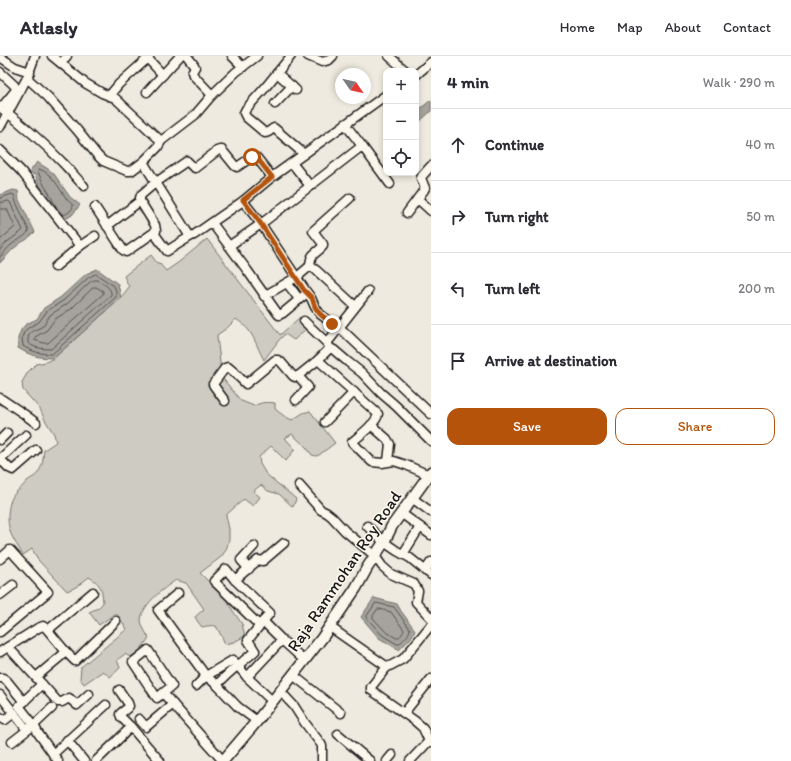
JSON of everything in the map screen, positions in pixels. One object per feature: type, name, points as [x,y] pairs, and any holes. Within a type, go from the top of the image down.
[{"type":"main road","name":"Raja Rammohan Roy Road","points":[[223,761],[330,627],[356,588],[392,526],[430,473]]},
{"type":"street","points":[[0,127],[29,75],[35,56]]},
{"type":"street","points":[[52,56],[85,83],[115,98],[161,141]]},
{"type":"street","points":[[61,63],[67,56]]},
{"type":"street","points":[[147,92],[180,56]]},
{"type":"street","points":[[187,56],[195,67],[192,72],[212,95]]},
{"type":"street","points":[[232,56],[243,67]]},
{"type":"street","points":[[0,57],[29,75],[77,130],[97,156],[103,161],[127,171],[131,171],[143,162],[158,147],[161,141],[195,114],[236,72],[258,56]]},
{"type":"street","points":[[291,56],[244,113],[246,118],[265,133],[274,128],[304,154]]},
{"type":"street","points":[[308,56],[322,62],[329,60],[333,56]]},
{"type":"street","points":[[389,56],[403,68]]},
{"type":"street","points":[[109,96],[148,57],[163,75]]},
{"type":"street","points":[[419,73],[431,62]]},
{"type":"street","points":[[0,72],[16,88],[0,107],[64,163],[84,186]]},
{"type":"street","points":[[275,104],[294,88],[277,73]]},
{"type":"street","points":[[154,233],[167,252],[212,223],[383,96]]},
{"type":"street","points":[[344,124],[390,184]]},
{"type":"street","points":[[229,246],[261,224],[362,146]]},
{"type":"street","points":[[0,150],[21,171],[80,246]]},
{"type":"street","points":[[95,207],[123,250],[126,252],[156,231],[140,201],[141,195],[187,161],[195,168],[222,150],[237,167],[252,157],[257,158],[272,177]]},
{"type":"street","points":[[143,162],[191,236]]},
{"type":"street","points":[[292,163],[310,186]]},
{"type":"street","points":[[407,213],[418,200],[425,188],[421,178],[431,166]]},
{"type":"street","points":[[264,296],[287,283],[310,266],[312,255],[323,246],[313,231],[350,198]]},
{"type":"street","points":[[243,200],[261,224],[307,293],[312,298],[315,307],[320,314],[332,324],[339,327],[431,414]]},
{"type":"street","points":[[418,200],[431,211]]},
{"type":"street","points":[[107,226],[140,201]]},
{"type":"street","points":[[212,223],[279,315],[307,293]]},
{"type":"street","points":[[55,267],[80,246],[95,236]]},
{"type":"street","points":[[310,266],[355,306]]},
{"type":"street","points":[[287,283],[299,299]]},
{"type":"street","points":[[298,376],[318,360],[329,345],[339,327],[368,291]]},
{"type":"street","points":[[304,321],[334,350],[362,373],[431,441]]},
{"type":"street","points":[[225,401],[213,384],[226,367],[234,372],[246,384],[274,360],[281,362],[293,376],[298,376],[308,387],[296,400]]},
{"type":"street","points":[[318,360],[378,414],[378,418],[352,442],[372,462],[382,463],[394,461],[430,473]]},
{"type":"street","points":[[325,422],[354,392]]},
{"type":"street","points":[[0,398],[36,423]]},
{"type":"street","points":[[371,424],[388,439],[390,444],[388,461]]},
{"type":"street","points":[[0,440],[7,433]]},
{"type":"street","points":[[26,435],[0,459],[8,468],[12,470],[36,450]]},
{"type":"street","points":[[299,485],[321,510],[327,513],[375,556],[382,566],[391,574],[414,584],[418,591],[416,602],[431,618]]},
{"type":"street","points":[[412,498],[431,512]]},
{"type":"street","points":[[402,513],[431,535]]},
{"type":"street","points":[[367,526],[384,542],[410,558],[428,573],[431,562]]},
{"type":"street","points":[[402,554],[420,527]]},
{"type":"street","points":[[235,580],[258,560],[263,561],[284,543]]},
{"type":"street","points":[[249,569],[241,560],[254,546]]},
{"type":"street","points":[[0,559],[10,550],[48,592],[0,632]]},
{"type":"street","points":[[217,685],[226,675],[254,651],[248,640],[261,623],[270,614],[226,570],[214,580],[261,623],[304,660]]},
{"type":"street","points":[[0,595],[13,585]]},
{"type":"street","points":[[48,630],[93,592]]},
{"type":"street","points":[[178,593],[158,610],[206,676],[238,707],[256,721]]},
{"type":"street","points":[[0,652],[41,626],[48,630],[75,661],[116,621]]},
{"type":"street","points":[[410,761],[430,741],[423,728],[371,690],[371,688],[386,668],[403,659],[431,625]]},
{"type":"street","points":[[330,627],[384,663],[386,668]]},
{"type":"street","points":[[247,677],[282,640]]},
{"type":"street","points":[[8,647],[58,702],[62,702],[69,698],[77,705],[89,694]]},
{"type":"street","points":[[148,650],[172,686],[163,693],[157,698],[133,662],[148,650]]},
{"type":"street","points":[[58,761],[34,725],[19,706],[24,702],[39,681],[66,652]]},
{"type":"street","points":[[196,686],[206,676],[233,660],[247,677],[272,701]]},
{"type":"street","points":[[293,675],[341,713]]},
{"type":"street","points":[[0,678],[4,679],[24,702]]},
{"type":"street","points":[[404,713],[431,679]]},
{"type":"street","points":[[119,690],[129,706],[120,714],[121,717],[160,761]]},
{"type":"street","points":[[280,691],[294,706],[321,744],[322,761]]},
{"type":"street","points":[[163,693],[223,761]]},
{"type":"street","points":[[0,695],[27,730]]},
{"type":"street","points":[[53,754],[106,704]]},
{"type":"street","points":[[139,719],[146,727],[173,704]]},
{"type":"street","points":[[12,742],[34,725],[52,708]]},
{"type":"street","points":[[0,717],[5,720],[14,713]]},
{"type":"street","points":[[96,761],[131,727]]},
{"type":"street","points":[[338,734],[366,760]]},
{"type":"street","points":[[67,740],[84,761]]},
{"type":"shaded area","points":[[207,239],[280,335],[300,317],[308,327],[294,340],[285,334],[264,360],[251,333],[236,319],[217,335],[220,375],[241,401],[254,406],[269,402],[275,403],[275,409],[292,420],[303,413],[310,411],[335,443],[316,456],[312,455],[292,434],[285,438],[295,449],[286,461],[271,446],[259,457],[260,464],[266,474],[296,499],[293,507],[279,494],[268,491],[261,485],[253,491],[260,497],[253,506],[244,499],[226,515],[229,529],[229,540],[226,550],[221,557],[200,573],[208,581],[215,583],[226,598],[242,624],[245,636],[234,642],[225,644],[216,626],[202,627],[195,617],[204,609],[186,583],[176,580],[154,598],[145,609],[141,621],[149,638],[136,654],[130,657],[125,654],[117,660],[120,668],[110,677],[103,671],[84,684],[80,679],[81,667],[127,629],[116,613],[99,625],[89,612],[98,608],[103,603],[102,591],[97,582],[89,577],[76,587],[67,591],[39,561],[32,549],[23,555],[11,534],[8,524],[8,512],[13,496],[27,481],[38,473],[42,464],[44,450],[56,442],[54,434],[40,409],[23,390],[22,382],[28,372],[36,364],[46,362],[54,358],[119,300],[129,287],[124,276],[151,255],[166,271]]},
{"type":"water","points":[[431,100],[431,111],[419,122],[419,110]]},
{"type":"water","points":[[37,162],[54,174],[70,197],[80,205],[72,215],[64,220],[48,202],[35,175],[29,173]]},
{"type":"water","points":[[13,190],[18,191],[19,200],[35,232],[13,249],[0,263],[0,195]]},
{"type":"water","points":[[97,269],[118,284],[121,298],[54,358],[35,356],[18,348],[18,338],[21,330],[26,324],[37,319],[44,308],[61,297],[86,274]]},
{"type":"water","points":[[374,598],[397,604],[415,630],[411,638],[399,650],[379,638],[361,617]]},
{"type":"route","points":[[252,157],[257,158],[272,177],[243,200],[261,224],[304,290],[312,298],[315,307],[320,314],[332,324]]}]
